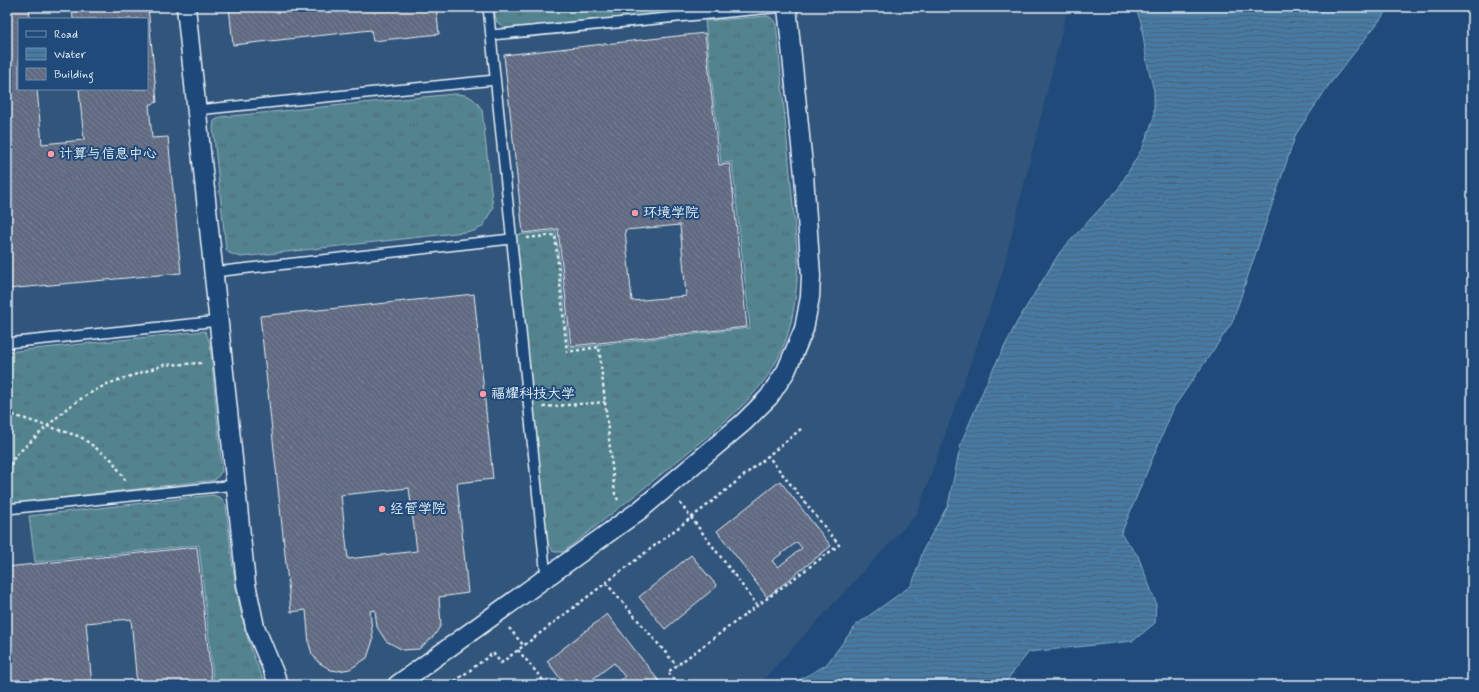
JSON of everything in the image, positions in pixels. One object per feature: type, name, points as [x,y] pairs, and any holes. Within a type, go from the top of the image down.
[{"type":"street","points":[[186,7],[246,584],[255,627],[279,685]]},
{"type":"street","points":[[398,685],[628,518],[734,431],[769,397],[786,371],[804,329],[810,297],[811,262],[787,7]]},
{"type":"lane","points":[[488,7],[546,577]]},
{"type":"lane","points":[[491,35],[783,7]]},
{"type":"lane","points":[[197,110],[495,80]]},
{"type":"lane","points":[[214,272],[511,239]]},
{"type":"lane","points":[[7,343],[219,321]]},
{"type":"lane","points":[[7,509],[236,485]]},
{"type":"path","points":[[511,239],[555,235],[567,352],[599,347],[615,494],[628,518]]},
{"type":"path","points":[[7,470],[16,455],[66,409],[108,384],[164,365],[223,361]]},
{"type":"path","points":[[529,408],[605,402]]},
{"type":"path","points":[[7,413],[81,437],[112,460],[133,489],[134,496]]},
{"type":"path","points":[[450,685],[493,653],[501,663],[691,518],[801,429]]},
{"type":"path","points":[[678,685],[668,672],[839,545],[768,456]]},
{"type":"path","points":[[691,518],[757,605]]},
{"type":"path","points":[[606,583],[677,666]]},
{"type":"path","points":[[518,650],[547,685]]},
{"type":"shaded area","name":"福耀科技大学","points":[[7,7],[1068,7],[1002,274],[917,514],[758,685],[7,685]]},
{"type":"green space","points":[[493,7],[736,7],[504,28],[497,22]]},
{"type":"green space","points":[[767,16],[774,21],[777,32],[798,260],[797,283],[792,318],[781,352],[773,368],[763,382],[740,408],[656,478],[563,552],[554,552],[546,542],[516,235],[556,231],[569,348],[750,328],[732,162],[721,163],[705,21]]},
{"type":"green space","points":[[454,94],[470,97],[482,110],[493,208],[482,227],[474,231],[241,257],[229,253],[226,249],[213,128],[214,121],[221,117]]},
{"type":"green space","points":[[205,331],[210,343],[222,471],[215,480],[7,504],[7,352]]},
{"type":"green space","points":[[213,495],[221,498],[226,505],[234,574],[243,620],[256,664],[266,685],[214,685],[199,545],[35,562],[29,516]]},
{"type":"water","points":[[1135,7],[1390,7],[1329,85],[1296,134],[1232,323],[1174,407],[1121,534],[1138,556],[1156,603],[1155,623],[1133,641],[1029,652],[1003,685],[790,685],[826,665],[856,625],[912,585],[924,548],[948,505],[961,443],[989,377],[1017,322],[1060,252],[1118,189],[1143,147],[1154,117],[1154,91],[1147,63],[1141,22]]},
{"type":"building","points":[[7,7],[29,7],[30,18],[18,18],[18,90],[37,90],[42,144],[84,140],[79,90],[148,90],[148,18],[73,18],[72,7],[148,7],[157,102],[149,105],[152,138],[168,137],[181,273],[7,289]]},
{"type":"building","points":[[229,7],[436,7],[439,34],[373,41],[371,30],[233,45]]},
{"type":"building","points":[[705,33],[719,165],[730,164],[747,327],[571,346],[558,229],[523,233],[504,55]],"holes":[[[680,225],[686,296],[632,301],[625,230]]]},
{"type":"building","points":[[474,294],[493,479],[457,483],[468,593],[439,597],[441,625],[434,636],[419,649],[403,650],[386,641],[377,627],[375,610],[370,611],[373,640],[367,658],[350,669],[338,671],[331,670],[318,662],[312,654],[309,644],[306,610],[291,612],[260,316]],"holes":[[[409,488],[417,551],[348,559],[341,495]]]},
{"type":"building","points":[[780,481],[831,546],[767,597],[717,531]],"holes":[[[797,542],[802,548],[778,567],[772,561]]]},
{"type":"building","points":[[197,547],[212,685],[137,685],[131,619],[86,623],[92,685],[7,685],[7,567]]},
{"type":"building","points":[[691,555],[717,586],[665,629],[639,597]]},
{"type":"building","points":[[607,614],[662,685],[614,685],[625,677],[614,663],[594,678],[599,685],[565,685],[547,661]]},
{"type":"place","name":"计算与信息中心","points":[[51,154]]},
{"type":"place","name":"环境学院","points":[[635,213]]},
{"type":"place","name":"福耀科技大学","points":[[483,394]]},
{"type":"place","name":"经管学院","points":[[382,509]]}]
